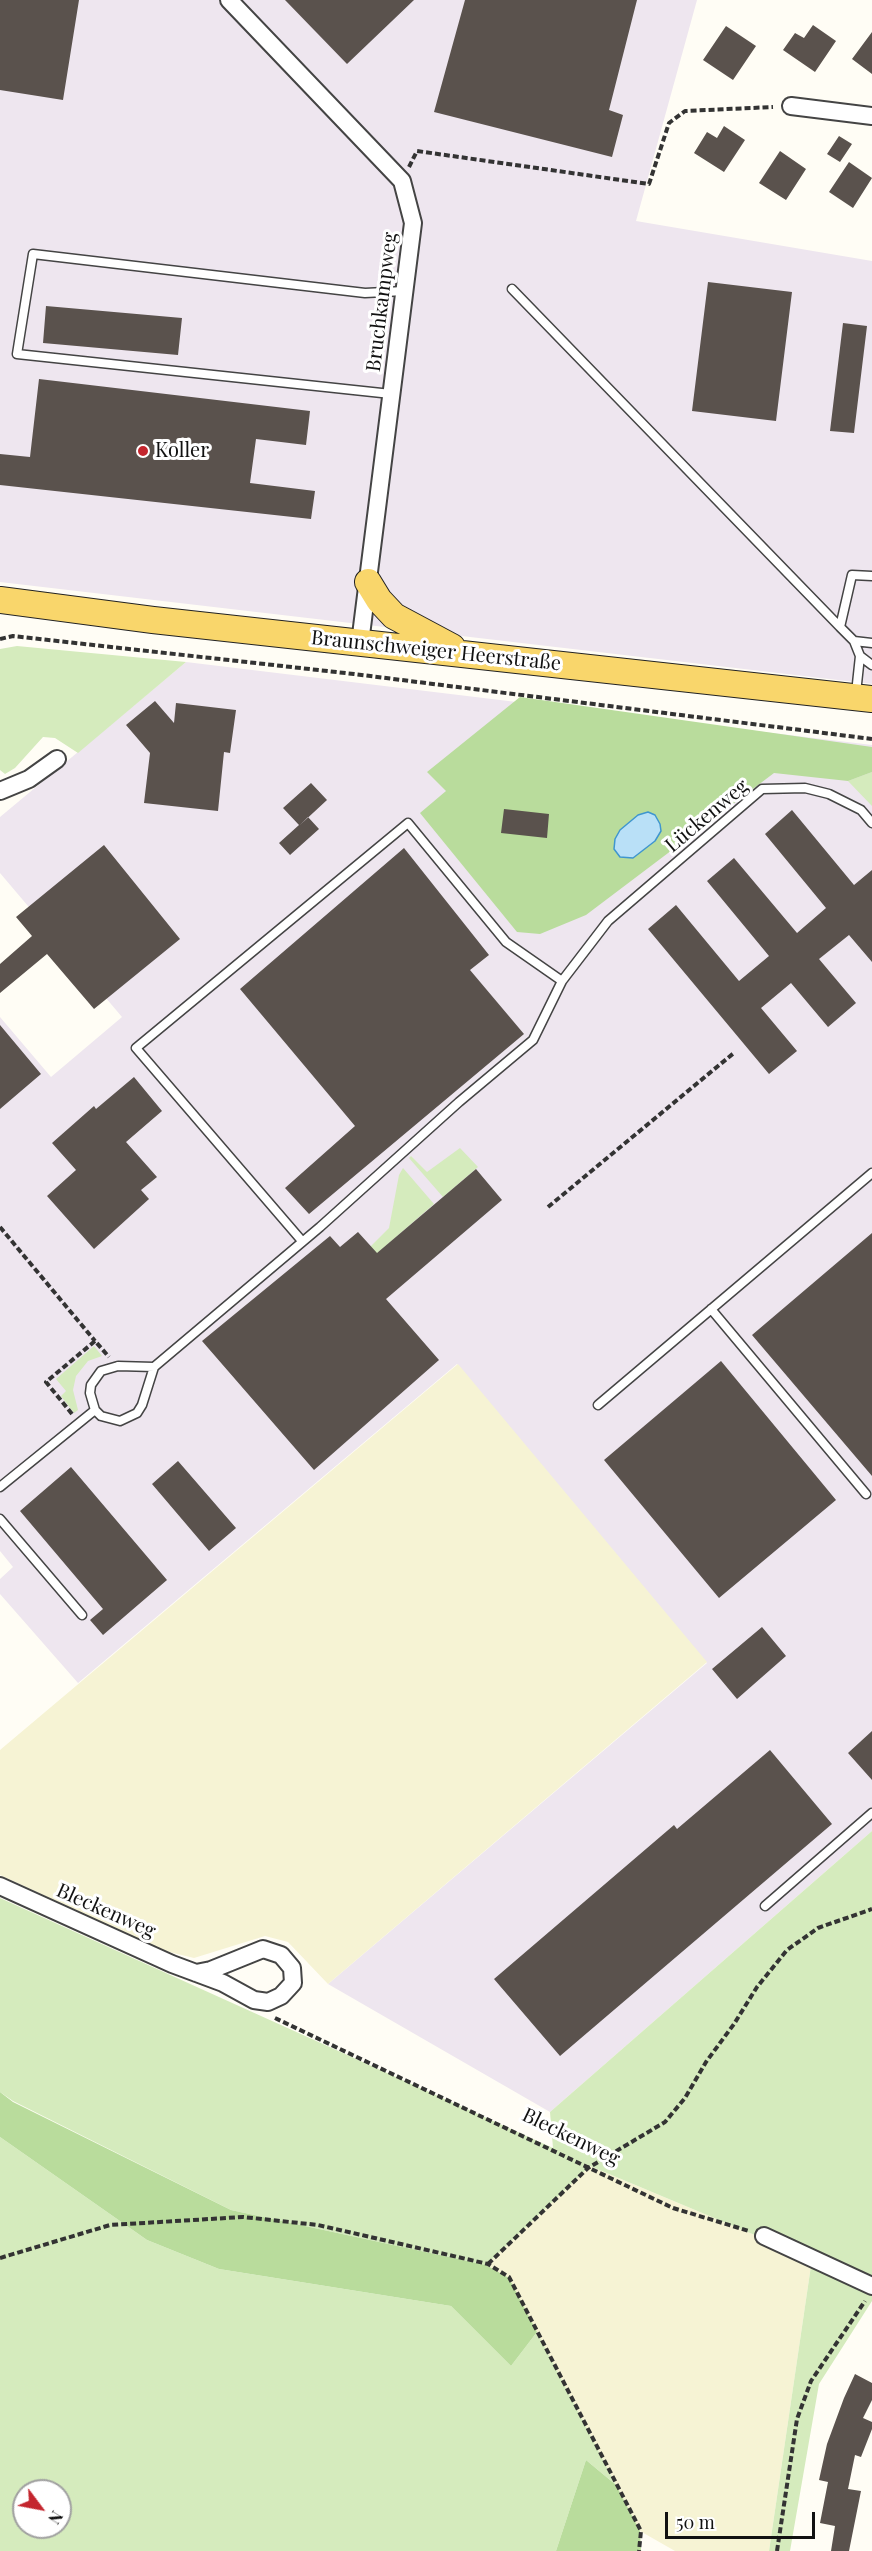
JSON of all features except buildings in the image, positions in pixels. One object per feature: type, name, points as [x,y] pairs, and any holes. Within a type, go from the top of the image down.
[{"type":"main road","points":[[368,582],[379,600],[394,616],[468,655]]},
{"type":"main road","name":"Braunschweiger Heerstraße","points":[[0,600],[153,620],[864,698]]},
{"type":"street","name":"Bruchkampweg","points":[[229,0],[402,181],[413,223],[360,643]]},
{"type":"street","points":[[791,106],[872,116]]},
{"type":"street","points":[[0,791],[29,779],[57,759]]},
{"type":"street","name":"Bleckenweg","points":[[0,1886],[196,1973],[270,2009]]},
{"type":"street","points":[[196,1973],[211,1970],[263,1949],[281,1954],[292,1968],[292,1983],[270,2009]]},
{"type":"street","points":[[764,2236],[869,2293]]},
{"type":"lane","points":[[391,394],[17,354],[33,254],[365,293],[405,291]]},
{"type":"lane","points":[[512,289],[854,641],[860,656],[864,698]]},
{"type":"lane","points":[[840,627],[852,575],[872,576]]},
{"type":"lane","points":[[854,641],[872,643]]},
{"type":"lane","points":[[860,656],[872,665]]},
{"type":"lane","name":"Lückenweg","points":[[154,1367],[532,1040],[562,981],[608,921],[762,789],[805,788],[829,794],[861,810],[872,823]]},
{"type":"lane","points":[[302,1241],[136,1048],[408,823],[506,942],[562,981]]},
{"type":"lane","points":[[598,1405],[872,1173]]},
{"type":"lane","points":[[711,1310],[866,1494]]},
{"type":"lane","points":[[118,1366],[154,1367],[142,1405],[136,1413],[120,1421],[110,1420],[94,1410],[90,1394],[95,1377],[101,1371],[118,1366]]},
{"type":"lane","points":[[0,1487],[94,1410]]},
{"type":"lane","points":[[0,1519],[82,1615]]},
{"type":"lane","points":[[765,1906],[872,1812]]},
{"type":"path","points":[[402,181],[417,151],[649,184],[669,123],[685,111],[791,106]]},
{"type":"path","points":[[0,639],[13,636],[354,674],[872,739]]},
{"type":"path","points":[[548,1207],[735,1052]]},
{"type":"path","points":[[0,1227],[118,1366]]},
{"type":"path","points":[[79,1423],[46,1382],[95,1341]]},
{"type":"path","points":[[488,2264],[588,2168],[665,2122],[685,2098],[706,2062],[757,1987],[786,1950],[818,1928],[872,1909]]},
{"type":"path","name":"Bleckenweg","points":[[270,2009],[673,2208],[764,2236]]},
{"type":"path","points":[[0,2258],[110,2225],[243,2217],[318,2225],[488,2264],[509,2277],[641,2531],[639,2551]]},
{"type":"path","points":[[777,2551],[797,2419],[811,2381],[869,2293]]},
{"type":"shaded area","points":[[0,0],[697,0],[636,221],[872,261],[872,684],[0,582]]},
{"type":"shaded area","points":[[186,662],[872,745],[872,1831],[550,2112],[328,1984],[707,1663],[457,1364],[78,1683],[0,1594],[0,1579],[13,1567],[0,1551],[0,1017],[51,1077],[122,1017],[0,873],[0,817]]},
{"type":"shaded area","points":[[458,1364],[707,1662],[328,1984],[288,1942],[265,1936],[194,1958],[165,1951],[0,1875],[0,1750]]},
{"type":"shaded area","points":[[590,2166],[812,2259],[769,2551],[675,2551],[640,2531],[509,2278],[486,2265]]},
{"type":"green space","points":[[17,646],[186,662],[78,753],[55,738],[43,737],[15,768],[5,774],[0,770],[0,649]]},
{"type":"green space","points":[[520,697],[872,747],[872,772],[848,781],[774,773],[586,915],[540,934],[517,932],[420,813],[446,791],[427,772]]},
{"type":"green space","points":[[872,772],[872,806],[848,781]]},
{"type":"green space","points":[[460,1148],[478,1167],[443,1197],[409,1158],[411,1156],[427,1172]]},
{"type":"green space","points":[[403,1168],[434,1204],[359,1269],[354,1263],[389,1228],[399,1175]]},
{"type":"green space","points":[[94,1346],[102,1356],[88,1361],[76,1376],[73,1390],[78,1410],[74,1413],[61,1396],[66,1391],[56,1379]]},
{"type":"green space","points":[[872,1831],[872,2301],[819,2384],[790,2551],[769,2551],[812,2259],[590,2166],[486,2265],[231,2210],[13,2101],[0,2092],[0,1898],[553,2148],[550,2112]]},
{"type":"green space","points":[[0,2092],[13,2102],[231,2210],[486,2265],[509,2278],[537,2332],[511,2366],[451,2306],[219,2269],[147,2240],[0,2137]]},
{"type":"green space","points":[[0,2137],[147,2240],[219,2269],[451,2306],[511,2366],[537,2332],[616,2485],[586,2460],[556,2551],[0,2551]]},
{"type":"green space","points":[[586,2460],[616,2485],[640,2531],[641,2551],[556,2551]]},
{"type":"water","points":[[648,812],[655,815],[660,824],[661,831],[655,841],[633,858],[620,857],[614,849],[615,839],[620,830],[638,815]]},
{"type":"place","name":"Koller","points":[[143,451]]}]
